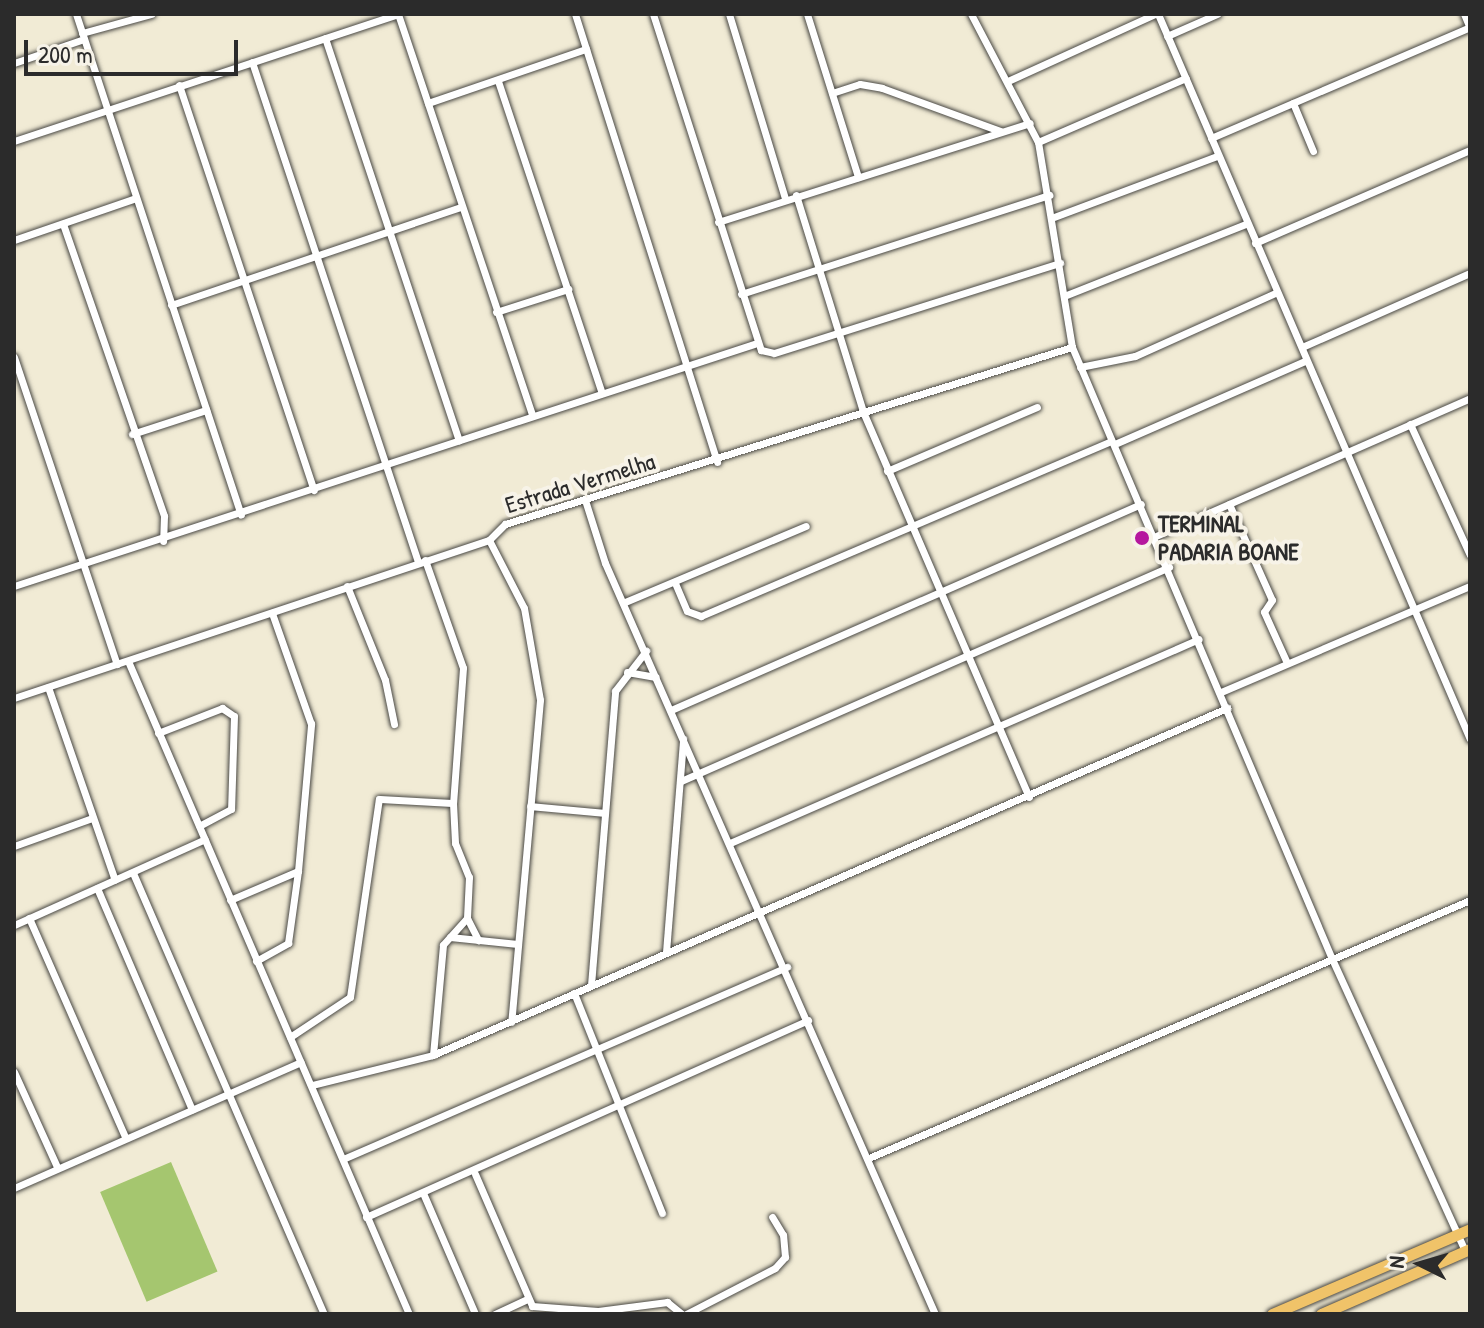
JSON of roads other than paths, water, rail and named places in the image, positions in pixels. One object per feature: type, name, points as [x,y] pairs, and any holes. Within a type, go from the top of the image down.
[{"type":"highway","points":[[1272,1314],[1470,1229]]},
{"type":"highway","points":[[1321,1314],[1468,1250]]},
{"type":"street","points":[[76,14],[241,515]]},
{"type":"street","points":[[14,63],[151,14]]},
{"type":"street","points":[[359,14],[362,25]]},
{"type":"street","points":[[14,141],[398,14],[532,415]]},
{"type":"street","points":[[575,14],[717,462]]},
{"type":"street","points":[[653,14],[754,344]]},
{"type":"street","points":[[729,14],[785,198]]},
{"type":"street","points":[[807,14],[858,177]]},
{"type":"street","points":[[1010,80],[1157,14],[1275,293],[1302,347],[1342,454],[1470,739]]},
{"type":"street","points":[[1167,36],[1217,14]]},
{"type":"street","points":[[1211,138],[1470,27],[1464,14]]},
{"type":"street","points":[[975,15],[1010,80],[1038,142],[1054,217],[1072,347],[1156,536],[1332,959],[1456,1234],[1468,1250]]},
{"type":"street","points":[[325,38],[459,440]]},
{"type":"street","points":[[428,103],[586,49]]},
{"type":"street","points":[[252,62],[386,466],[463,668],[453,803],[455,843],[469,877],[467,918],[478,940]]},
{"type":"street","points":[[1038,142],[1186,78]]},
{"type":"street","points":[[498,81],[602,393]]},
{"type":"street","points":[[832,93],[860,84],[882,88],[1001,132]]},
{"type":"street","points":[[179,85],[314,490]]},
{"type":"street","points":[[1293,103],[1313,151]]},
{"type":"street","points":[[718,222],[785,198],[1030,123]]},
{"type":"street","points":[[1255,243],[1470,150]]},
{"type":"street","points":[[1054,217],[1217,156]]},
{"type":"street","points":[[796,195],[864,414],[1029,797]]},
{"type":"street","points":[[741,294],[1049,195]]},
{"type":"street","points":[[14,240],[136,198]]},
{"type":"street","points":[[171,305],[460,207]]},
{"type":"street","points":[[63,224],[132,434],[164,516],[163,541]]},
{"type":"street","points":[[1064,296],[1246,224]]},
{"type":"street","points":[[14,586],[163,541],[532,415],[754,344],[774,353],[1060,263]]},
{"type":"street","points":[[1302,347],[1470,273]]},
{"type":"street","points":[[496,312],[568,289]]},
{"type":"street","points":[[1080,367],[1135,356],[1275,293]]},
{"type":"street","name":"Estrada Vermelha","points":[[14,698],[489,540],[505,524],[717,462],[1072,347]]},
{"type":"street","points":[[14,357],[117,664]]},
{"type":"street","points":[[675,583],[687,611],[701,616],[911,524],[1305,361]]},
{"type":"street","points":[[1156,536],[1470,398]]},
{"type":"street","points":[[887,471],[1037,407]]},
{"type":"street","points":[[132,434],[206,410]]},
{"type":"street","points":[[1410,424],[1470,555]]},
{"type":"street","points":[[585,500],[656,677],[871,1157],[935,1314]]},
{"type":"street","points":[[671,710],[1141,504]]},
{"type":"street","points":[[1229,504],[1272,600],[1264,612],[1287,663]]},
{"type":"street","points":[[625,602],[806,526]]},
{"type":"street","points":[[489,540],[524,608],[540,700],[511,1022]]},
{"type":"street","points":[[681,781],[702,776],[971,659],[1169,567]]},
{"type":"street","points":[[347,586],[385,680],[394,724]]},
{"type":"street","points":[[1221,692],[1470,586]]},
{"type":"street","points":[[256,961],[288,943],[298,871],[311,724],[272,613]]},
{"type":"street","points":[[730,843],[1199,639]]},
{"type":"street","points":[[591,985],[612,710],[626,672],[646,651]]},
{"type":"street","points":[[128,661],[409,1314]]},
{"type":"street","points":[[626,672],[656,677]]},
{"type":"street","points":[[48,687],[115,880]]},
{"type":"street","points":[[158,733],[222,708],[234,716],[231,809],[199,826]]},
{"type":"street","points":[[312,1085],[433,1055],[1227,708]]},
{"type":"street","points":[[666,952],[683,737]]},
{"type":"street","points":[[290,1037],[350,997],[379,799],[453,803]]},
{"type":"street","points":[[530,806],[605,813]]},
{"type":"street","points":[[14,846],[92,818]]},
{"type":"street","points":[[14,925],[205,839]]},
{"type":"street","points":[[230,900],[298,871]]},
{"type":"street","points":[[133,873],[226,1097],[324,1314]]},
{"type":"street","points":[[97,888],[192,1110]]},
{"type":"street","points":[[871,1157],[1470,900]]},
{"type":"street","points":[[29,918],[125,1137]]},
{"type":"street","points":[[433,1055],[443,945],[467,918]]},
{"type":"street","points":[[450,937],[518,944]]},
{"type":"street","points":[[343,1159],[787,967]]},
{"type":"street","points":[[574,993],[621,1101],[662,1213]]},
{"type":"street","points":[[366,1217],[475,1174],[621,1101],[808,1020]]},
{"type":"street","points":[[14,1188],[301,1062]]},
{"type":"street","points":[[14,1072],[57,1167]]},
{"type":"street","points":[[475,1174],[532,1306],[598,1311],[667,1302],[684,1314],[775,1268],[785,1257],[783,1235],[772,1217]]},
{"type":"street","points":[[423,1193],[475,1314]]},
{"type":"street","points":[[495,1314],[527,1299]]},
{"type":"place","name":"TERMINAL PADARIA BOANE","points":[[1142,538]]}]
